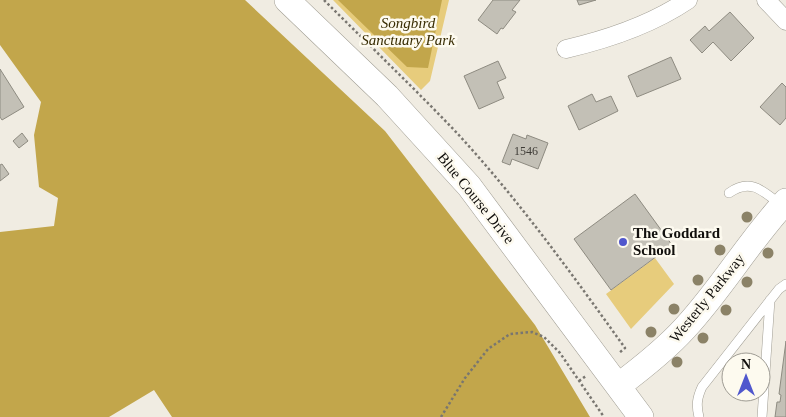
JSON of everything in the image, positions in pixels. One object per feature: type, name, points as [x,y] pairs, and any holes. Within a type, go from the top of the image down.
[{"type":"main road","name":"Blue Course Drive","points":[[287,0],[387,96],[469,186],[641,417]]},
{"type":"main road","name":"Westerly Parkway","points":[[618,386],[659,354],[686,328],[752,243],[785,205]]},
{"type":"street","points":[[566,49],[596,42],[643,25],[688,0]]},
{"type":"street","points":[[766,0],[786,20]]},
{"type":"lane","points":[[729,193],[744,186],[751,186],[762,190],[785,205]]},
{"type":"lane","points":[[700,417],[696,406],[697,396],[702,387],[770,300],[786,284]]},
{"type":"lane","points":[[762,417],[770,300]]},
{"type":"path","points":[[441,417],[465,378],[488,349],[510,334],[532,332],[544,337],[560,353],[604,417]]},
{"type":"path","points":[[620,352],[625,348]]},
{"type":"green space","points":[[0,0],[245,0],[385,131],[535,325],[590,417],[172,417],[154,390],[109,417],[0,417],[0,232],[54,226],[58,198],[39,187],[34,135],[41,102],[0,45]]},
{"type":"green space","name":"Songbird Sanctuary Park","points":[[333,0],[449,0],[430,81],[421,90]]},
{"type":"green space","name":"Songbird Sanctuary Park","points":[[338,0],[442,0],[428,68],[407,67]]},
{"type":"green space","points":[[655,258],[674,284],[631,329],[606,294]]},
{"type":"building","points":[[493,0],[520,0],[512,10],[516,12],[497,34],[478,20]]},
{"type":"building","points":[[577,0],[596,0],[579,5]]},
{"type":"building","points":[[730,12],[754,38],[731,61],[713,42],[702,53],[690,40],[705,26],[709,31]]},
{"type":"building","points":[[671,57],[681,79],[637,97],[628,76]]},
{"type":"building","points":[[498,61],[506,78],[497,82],[504,98],[479,109],[464,76]]},
{"type":"building","points":[[0,69],[24,107],[2,120],[0,117]]},
{"type":"building","points":[[782,83],[786,87],[786,118],[780,125],[760,107]]},
{"type":"building","points":[[592,94],[596,102],[611,96],[618,111],[579,130],[568,106]]},
{"type":"building","points":[[22,133],[28,141],[19,148],[13,141]]},
{"type":"building","points":[[513,134],[526,139],[527,135],[548,143],[538,169],[512,159],[510,165],[502,162]]},
{"type":"building","points":[[2,164],[9,174],[0,181],[0,165]]},
{"type":"building","name":"The Goddard School","points":[[635,194],[672,245],[611,290],[574,239]]},
{"type":"building","points":[[786,341],[786,417],[775,417],[777,402],[780,402],[781,395],[779,394]]},
{"type":"place","name":"The Goddard School","points":[[623,242]]}]
